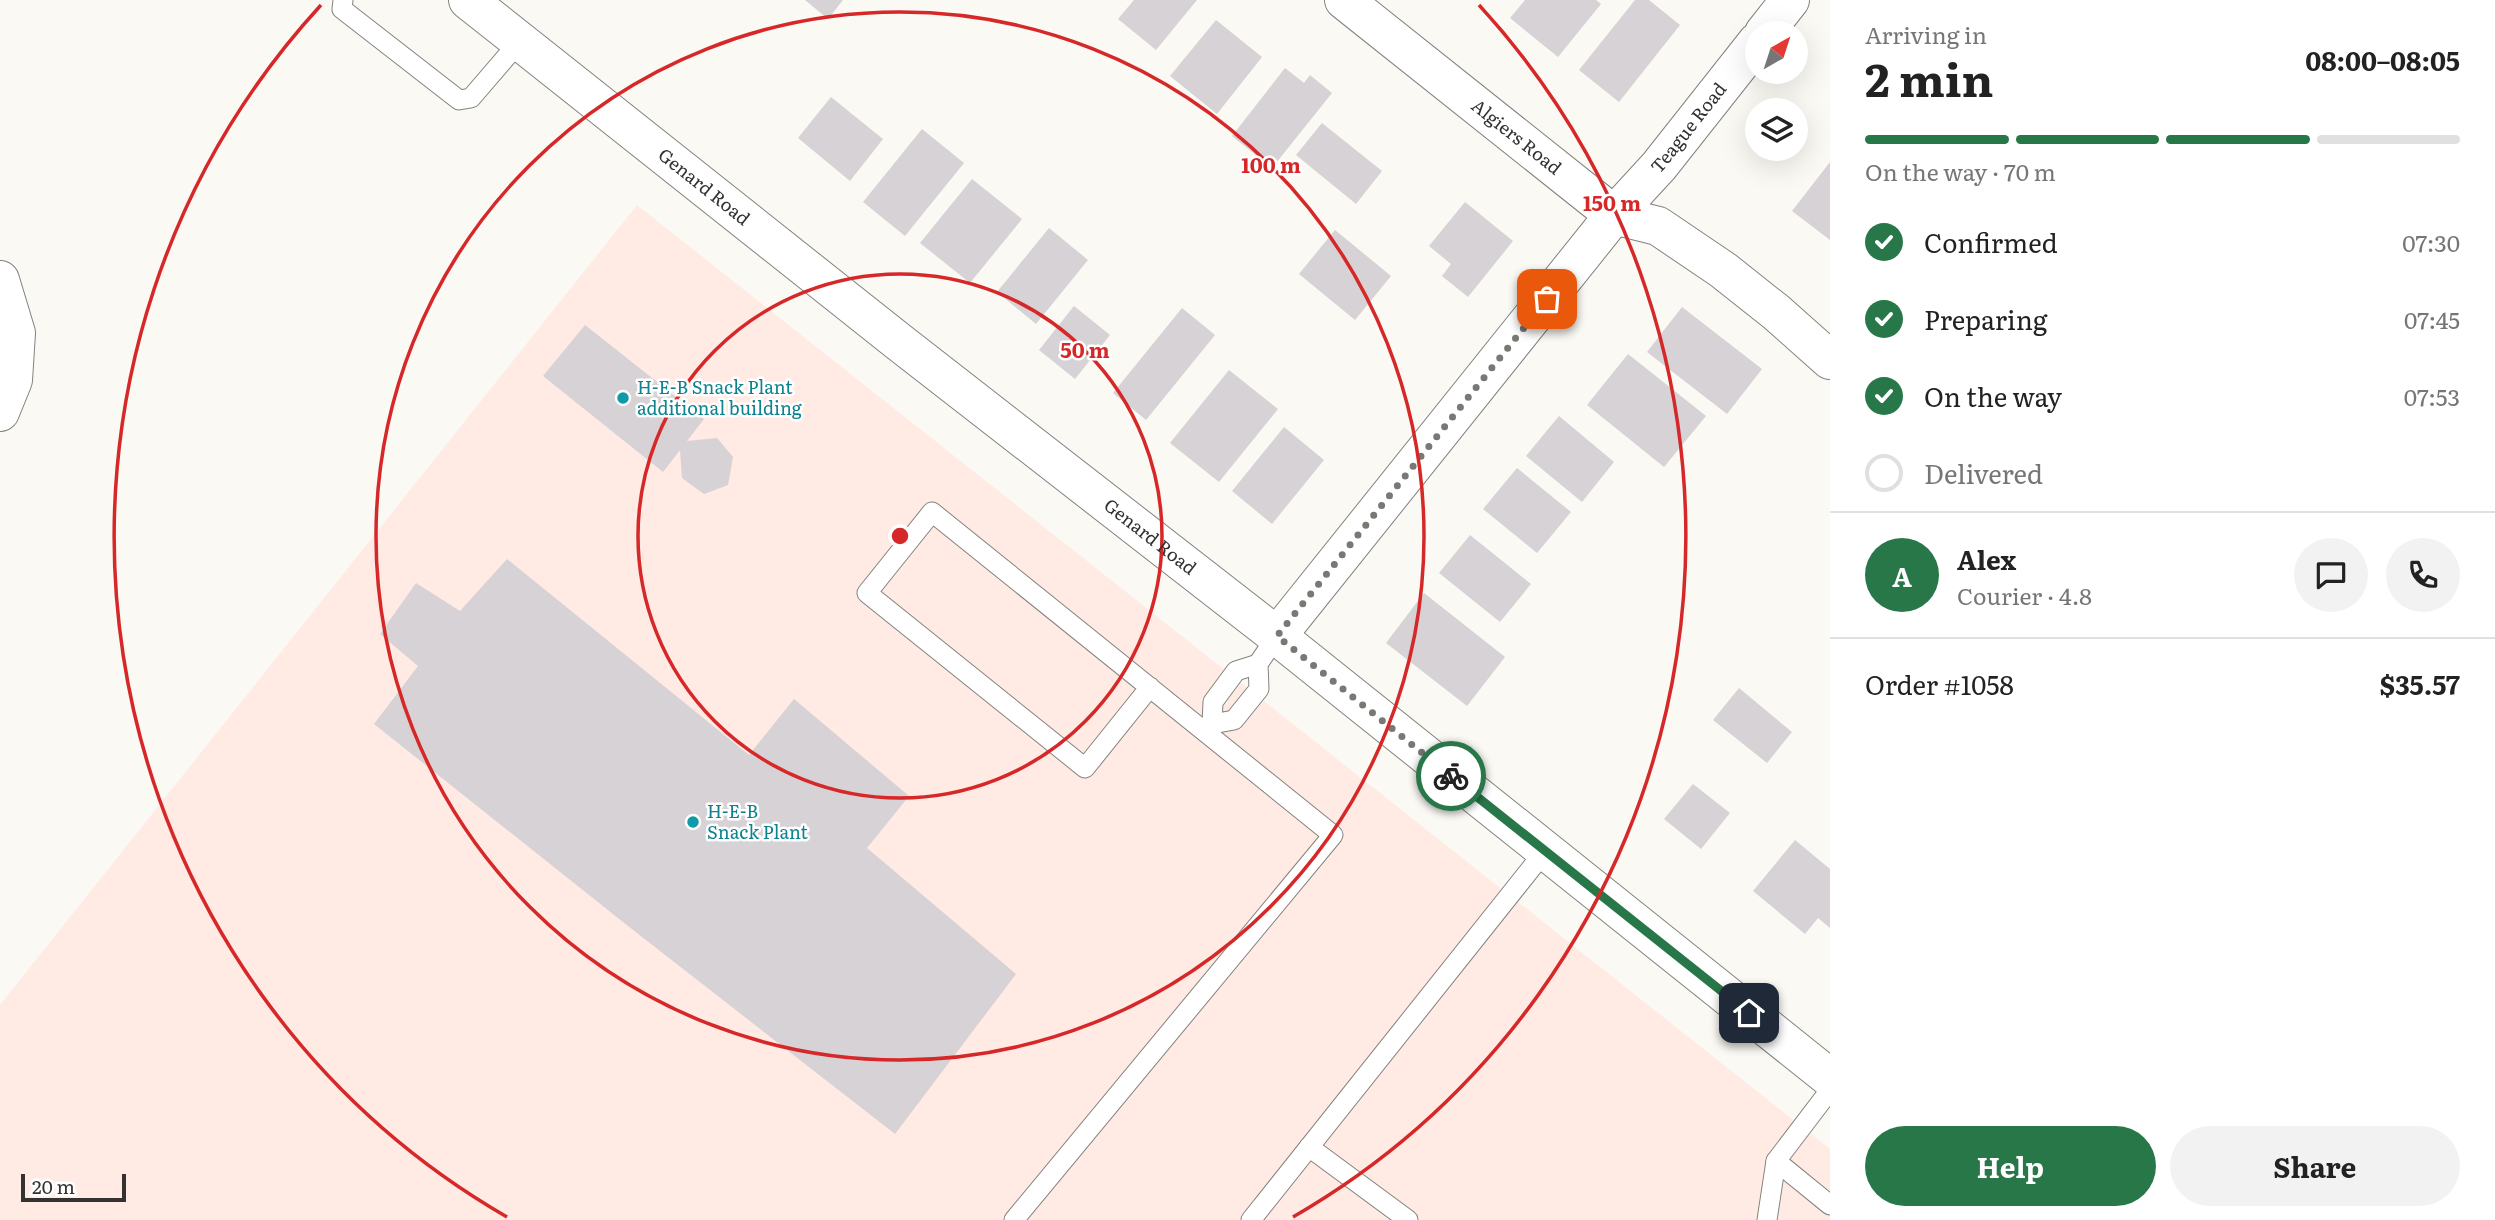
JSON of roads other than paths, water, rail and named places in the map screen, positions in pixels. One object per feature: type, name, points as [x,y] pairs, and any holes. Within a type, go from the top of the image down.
[{"type":"street","name":"Genard Road","points":[[467,0],[900,342],[1268,650],[1545,851],[1830,1078]]},
{"type":"street","name":"Algiers Road","points":[[1344,0],[1614,215],[1658,226],[1776,312],[1830,360]]},
{"type":"street","points":[[1773,21],[1790,0]]},
{"type":"street","name":"Teague Road","points":[[1268,650],[1614,215],[1659,166],[1745,57]]},
{"type":"street","points":[[0,280],[16,332],[13,380],[0,412]]},
{"type":"lane","points":[[343,0],[342,9],[459,100],[471,98],[520,41]]},
{"type":"lane","points":[[1014,1220],[1333,835],[1209,728],[1150,687],[932,512],[867,593],[1085,768],[1150,687]]},
{"type":"lane","points":[[1209,728],[1234,720],[1251,699],[1258,689],[1268,650]]},
{"type":"lane","points":[[1209,728],[1213,702],[1236,671],[1268,650]]},
{"type":"lane","points":[[1251,1220],[1545,851]]},
{"type":"lane","points":[[1768,1220],[1776,1161],[1830,1090]]},
{"type":"lane","points":[[1309,1147],[1408,1220]]},
{"type":"lane","points":[[1776,1161],[1830,1205]]},
{"type":"place","name":"H-E-B Snack Plant additional building","points":[[623,398]]},
{"type":"place","name":"H-E-B Snack Plant","points":[[693,822]]}]
